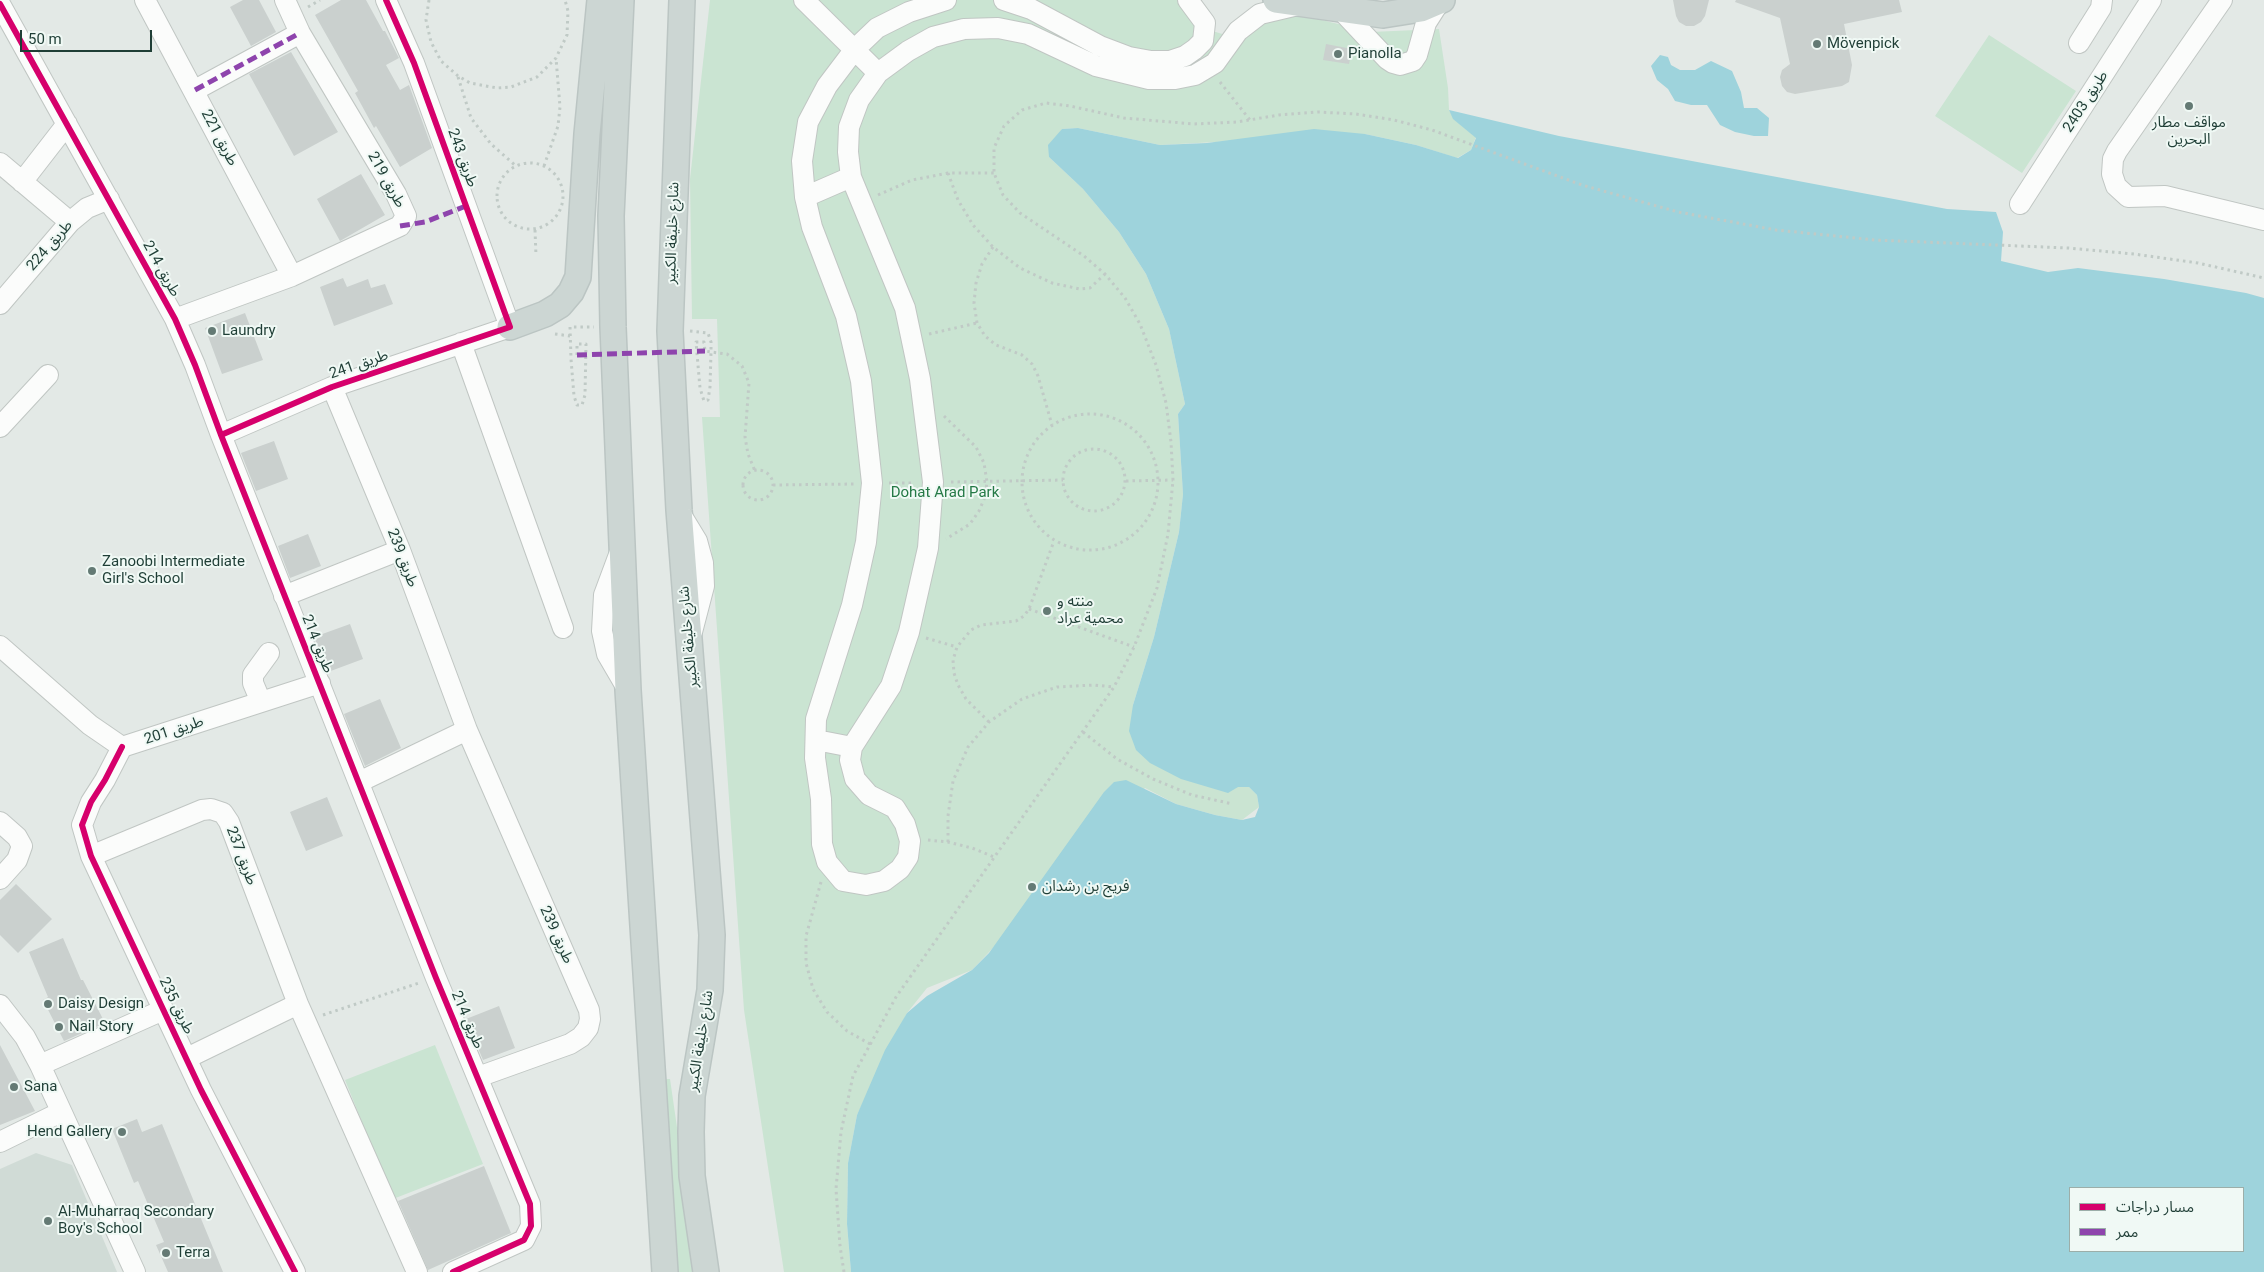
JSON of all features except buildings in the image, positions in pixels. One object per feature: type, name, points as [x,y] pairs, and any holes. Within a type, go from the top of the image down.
[{"type":"main road","points":[[510,327],[545,314],[560,305],[571,292],[578,277],[587,134],[600,0]]},
{"type":"main road","points":[[621,0],[611,216],[613,327],[628,690],[664,1272]]},
{"type":"main road","points":[[1287,2],[1383,15],[1421,9],[1441,1]]},
{"type":"main road","name":"شارع خليفة الكبير","points":[[683,8],[670,330],[679,510],[712,935],[710,990],[692,1096],[690,1132],[692,1176],[706,1272]]},
{"type":"street","name":"طريق 221","points":[[145,0],[195,90],[292,276]]},
{"type":"street","name":"طريق 219","points":[[175,319],[292,276],[400,226],[406,216],[396,194],[300,34],[285,0]]},
{"type":"street","name":"طريق 243","points":[[386,0],[414,63],[510,327]]},
{"type":"street","points":[[804,0],[878,72]]},
{"type":"street","points":[[946,0],[909,12],[877,28],[855,49],[827,86],[808,122],[802,161],[805,197],[812,227],[846,316],[861,381],[872,483],[866,542],[852,605],[816,719],[815,758],[821,799],[822,844],[827,862],[843,881],[866,885],[884,881],[900,869],[908,857],[910,841],[905,824],[894,808],[869,795],[855,779],[850,760],[852,748],[890,686],[909,632],[928,548],[933,482],[922,396],[905,308],[851,178],[848,152],[850,127],[859,100],[878,72],[908,51],[934,37],[964,29],[998,28],[1028,34],[1096,66],[1149,79],[1175,79],[1196,76],[1215,64],[1238,31],[1260,14],[1287,2]]},
{"type":"street","points":[[1004,0],[1031,9],[1100,46],[1129,57],[1151,61],[1170,61],[1185,56],[1196,49],[1203,40],[1209,0]]},
{"type":"street","points":[[1188,0],[1205,24]]},
{"type":"street","points":[[2079,43],[2102,8],[2102,0]]},
{"type":"street","name":"طريق 2403","points":[[2020,204],[2152,0]]},
{"type":"street","points":[[2222,0],[2117,151],[2113,159],[2112,174],[2116,186],[2128,196],[2165,196],[2264,220]]},
{"type":"street","points":[[1342,10],[1387,59],[1393,64],[1400,65],[1413,61],[1417,55],[1426,23],[1441,1]]},
{"type":"street","name":"طريق 214","points":[[2,13],[67,124],[175,319],[195,365],[284,596],[436,978],[530,1204],[532,1215],[529,1233],[524,1240],[492,1264],[454,1272]]},
{"type":"street","points":[[195,90],[300,34]]},
{"type":"street","points":[[22,182],[67,124]]},
{"type":"street","points":[[0,163],[70,222]]},
{"type":"street","points":[[805,197],[851,178]]},
{"type":"street","name":"طريق 224","points":[[0,304],[70,222],[87,208],[109,199]]},
{"type":"street","name":"طريق 241","points":[[221,435],[332,387],[510,327]]},
{"type":"street","points":[[461,343],[563,628]]},
{"type":"street","points":[[0,427],[48,375]]},
{"type":"street","name":"طريق 239","points":[[332,387],[400,550],[468,730],[589,1010],[590,1019],[584,1033],[570,1044],[478,1077]]},
{"type":"street","points":[[284,596],[400,550]]},
{"type":"street","points":[[0,646],[90,725],[122,748]]},
{"type":"street","points":[[261,702],[253,683],[253,675],[269,653]]},
{"type":"street","name":"طريق 201","points":[[122,748],[320,683]]},
{"type":"street","points":[[359,782],[468,730]]},
{"type":"street","points":[[816,740],[852,748]]},
{"type":"street","name":"طريق 235","points":[[122,748],[105,780],[90,802],[82,825],[90,856],[201,1090],[296,1272]]},
{"type":"street","name":"طريق 237","points":[[90,856],[202,810],[211,808],[223,813],[229,822],[302,1012],[417,1272]]},
{"type":"street","points":[[0,822],[17,837],[22,852],[0,879]]},
{"type":"street","points":[[0,1005],[24,1037],[40,1065],[134,1271]]},
{"type":"street","name":"طريق 235","points":[[40,1065],[163,1010]]},
{"type":"street","points":[[187,1058],[302,1012]]},
{"type":"street","points":[[0,1142],[61,1112]]},
{"type":"path","points":[[429,0],[426,20],[431,42],[441,61],[458,76],[483,87],[511,87],[537,77],[556,58],[567,35],[568,11],[565,0]]},
{"type":"path","points":[[544,166],[558,126],[560,107],[556,58]]},
{"type":"path","points":[[1209,68],[1250,120]]},
{"type":"path","points":[[458,76],[471,118],[491,144],[516,166]]},
{"type":"path","points":[[844,1272],[836,1189],[841,1132],[854,1076],[896,997],[1114,687],[1134,647],[1157,588],[1168,534],[1173,480],[1168,422],[1156,366],[1140,324],[1125,298],[1105,274],[1084,256],[1020,213],[1003,195],[994,173],[994,148],[1004,126],[1022,110],[1046,103],[1151,122],[1194,124],[1308,113],[1356,114],[1394,120],[1471,144],[1582,185],[1678,212],[1776,230],[1875,240],[2068,248],[2134,254],[2198,263],[2264,278]]},
{"type":"path","points":[[535,163],[544,166],[556,174],[563,187],[564,201],[559,215],[549,225],[535,230],[522,229],[509,223],[500,212],[497,199],[498,186],[505,174],[516,166],[535,163]]},
{"type":"path","points":[[863,204],[886,190],[912,180],[948,173],[994,173]]},
{"type":"path","points":[[948,173],[958,200],[968,217],[993,247],[1020,268],[1052,283],[1080,289],[1090,288],[1105,274]]},
{"type":"path","points":[[535,230],[536,256]]},
{"type":"path","points":[[993,247],[982,264],[976,283],[974,303],[977,323],[985,336],[996,345],[1022,355],[1032,364],[1038,376],[1052,425]]},
{"type":"path","points":[[911,338],[977,323]]},
{"type":"path","points":[[577,355],[577,344],[586,344],[585,396],[582,405],[577,406],[570,359],[570,327],[613,327]]},
{"type":"path","points":[[711,342],[711,352],[710,387],[708,400],[704,401],[700,388],[696,342],[704,342],[705,351],[711,352],[727,354],[742,366],[749,383],[745,437],[748,454],[755,471]]},
{"type":"path","points":[[922,396],[976,447],[984,463],[987,482],[985,497],[979,511],[970,524],[928,548]]},
{"type":"path","points":[[1090,414],[1103,415],[1122,422],[1138,434],[1147,444],[1155,462],[1159,481],[1158,494],[1148,519],[1130,538],[1106,549],[1092,551],[1079,550],[1054,541],[1043,532],[1027,509],[1021,481],[1023,468],[1030,449],[1042,433],[1052,425],[1070,417],[1090,414]]},
{"type":"path","points":[[1094,449],[1103,450],[1117,458],[1125,472],[1126,481],[1125,489],[1116,503],[1102,511],[1094,512],[1086,511],[1072,503],[1067,496],[1063,480],[1064,472],[1072,458],[1079,453],[1094,449]]},
{"type":"path","points":[[755,471],[767,473],[773,485],[772,491],[762,500],[749,497],[743,485],[748,474],[755,471]]},
{"type":"path","points":[[1126,481],[1173,480]]},
{"type":"path","points":[[989,722],[966,699],[958,685],[953,660],[957,647],[971,630],[981,625],[1016,621],[1024,616],[1029,609],[1054,541]]},
{"type":"path","points":[[1029,609],[1134,647]]},
{"type":"path","points":[[909,632],[957,647]]},
{"type":"path","points":[[948,842],[948,816],[953,781],[968,748],[989,722],[1022,699],[1057,687],[1094,685],[1114,687]]},
{"type":"path","points":[[1083,732],[1116,759],[1153,780],[1192,795],[1233,804]]},
{"type":"path","points":[[910,841],[948,842],[972,848],[994,857]]},
{"type":"path","points":[[827,862],[806,936],[806,963],[813,989],[827,1012],[847,1031],[870,1044]]},
{"type":"path","points":[[302,1012],[436,978]]},
{"type":"shaded area","name":"Al-Muharraq Secondary Boy's School","points":[[36,1153],[72,1165],[117,1272],[0,1272],[0,1169]]},
{"type":"green space","name":"Dohat Arad Park","points":[[710,0],[1178,0],[1189,6],[1196,26],[1242,40],[1258,23],[1293,13],[1371,32],[1439,29],[1448,88],[1449,110],[1454,119],[1476,137],[1471,150],[1457,158],[1416,145],[1365,134],[1160,145],[1078,128],[1062,129],[1049,157],[1083,189],[1119,232],[1146,274],[1169,329],[1185,404],[1178,414],[1183,494],[1179,532],[1154,637],[1133,705],[1238,787],[1249,787],[1257,795],[1259,807],[1242,820],[1215,815],[1176,804],[1145,788],[972,970],[927,988],[907,1013],[857,1115],[848,1163],[847,1224],[851,1272],[784,1272],[744,1010],[702,417],[720,417],[717,319],[692,319],[690,179]]},
{"type":"green space","points":[[1989,35],[2076,91],[2022,173],[1935,116]]},
{"type":"green space","points":[[435,1045],[483,1164],[393,1199],[345,1080]]},
{"type":"green space","points":[[663,1079],[670,1079],[698,1272],[673,1272]]},
{"type":"water","points":[[1660,55],[1668,57],[1671,65],[1680,70],[1695,70],[1711,61],[1732,71],[1741,92],[1744,108],[1757,108],[1769,118],[1768,136],[1754,136],[1735,132],[1720,125],[1707,105],[1691,105],[1675,101],[1668,89],[1657,80],[1651,66]]},
{"type":"water","points":[[1449,110],[1559,136],[1947,209],[1996,212],[2003,232],[2001,261],[2048,272],[2078,268],[2164,279],[2246,293],[2264,298],[2264,1272],[851,1272],[847,1224],[848,1163],[857,1115],[885,1050],[907,1013],[927,996],[972,970],[989,953],[1104,792],[1114,782],[1126,780],[1176,804],[1215,815],[1242,820],[1255,817],[1259,807],[1257,795],[1249,787],[1238,787],[1228,793],[1181,779],[1150,763],[1136,750],[1129,731],[1133,705],[1154,637],[1179,532],[1183,494],[1178,414],[1185,404],[1169,329],[1146,274],[1119,232],[1083,189],[1049,157],[1048,145],[1062,129],[1078,128],[1160,145],[1207,143],[1314,129],[1365,134],[1416,145],[1458,158],[1471,150],[1476,138],[1453,119]]},
{"type":"marked path","points":[[195,90],[300,33]]},
{"type":"marked path","points":[[400,226],[425,222],[466,206]]},
{"type":"marked path","points":[[577,355],[705,351]]},
{"type":"cycle path","points":[[221,435],[332,387],[510,327],[414,63],[386,0]]},
{"type":"cycle path","points":[[0,4],[175,319],[195,365],[436,978],[530,1204],[531,1226],[524,1240],[453,1272]]},
{"type":"cycle path","points":[[122,747],[91,802],[82,825],[91,856],[201,1090],[295,1272]]},
{"type":"place","name":"Mövenpick","points":[[1817,44]]},
{"type":"place","name":"Pianolla","points":[[1338,54]]},
{"type":"place","name":"مواقف مطار البحرين","points":[[2189,106]]},
{"type":"place","name":"Laundry","points":[[212,331]]},
{"type":"place","name":"Zanoobi Intermediate Girl's School","points":[[92,571]]},
{"type":"place","name":"منته و محمية عراد","points":[[1047,611]]},
{"type":"place","name":"فريج بن رشدان","points":[[1032,887]]},
{"type":"place","name":"Daisy Design","points":[[48,1004]]},
{"type":"place","name":"Nail Story","points":[[59,1027]]},
{"type":"place","name":"Sana","points":[[14,1087]]},
{"type":"place","name":"Hend Gallery","points":[[122,1132]]},
{"type":"place","name":"Al-Muharraq Secondary Boy's School","points":[[48,1221]]},
{"type":"place","name":"Terra","points":[[166,1253]]}]
